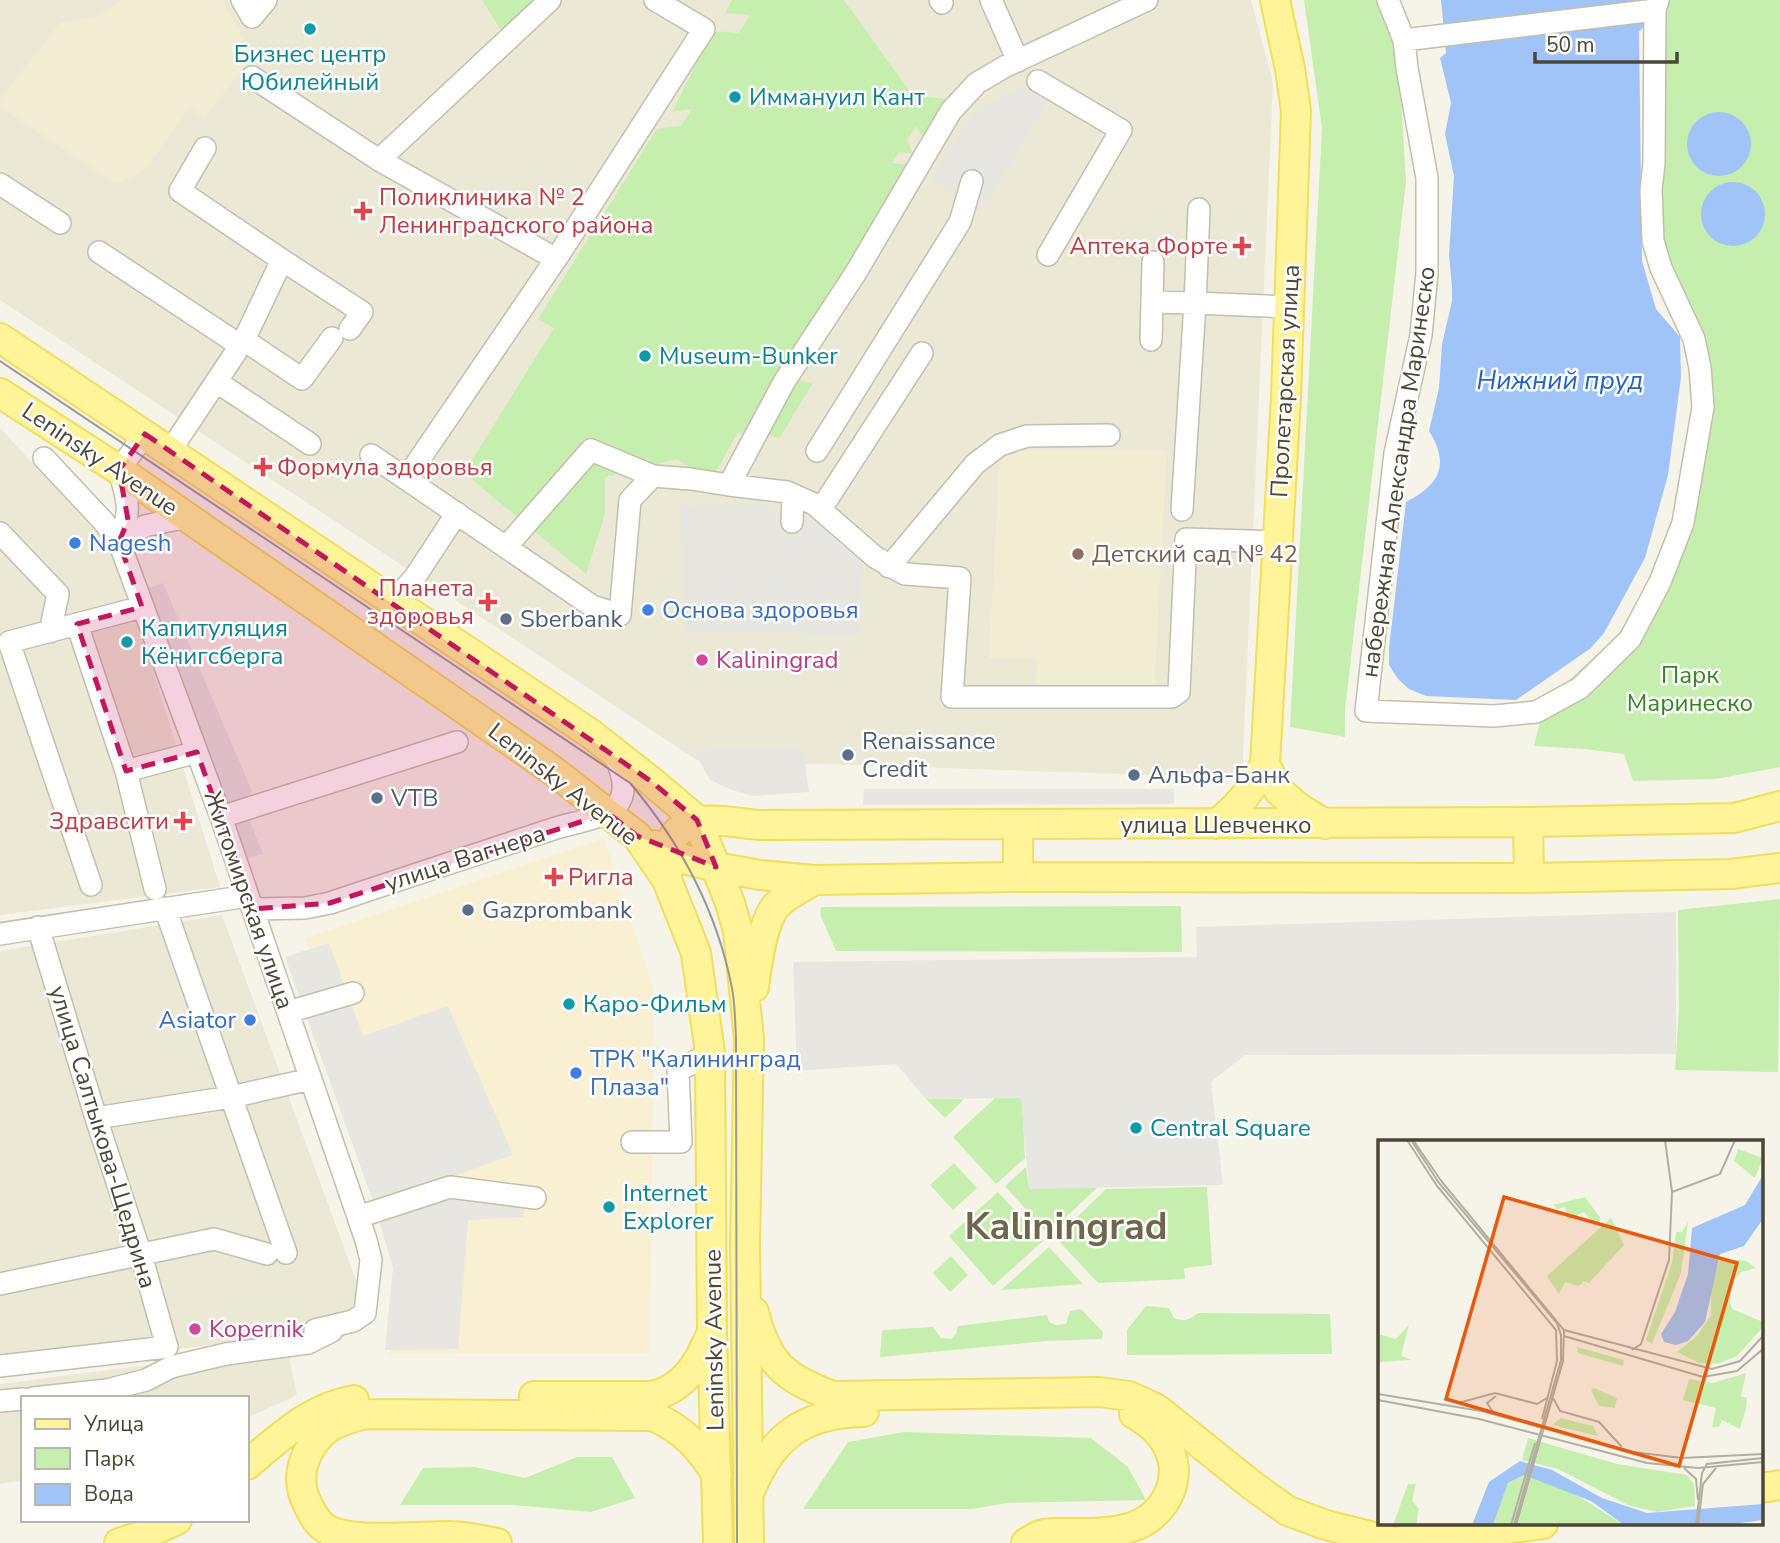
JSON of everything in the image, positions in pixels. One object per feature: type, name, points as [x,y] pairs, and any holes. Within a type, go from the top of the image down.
[{"type":"main road","name":"Пролетарская улица","points":[[1216,824],[1234,811],[1252,790],[1265,764],[1290,307],[1296,111],[1275,0]]},
{"type":"main road","name":"Leninsky Avenue","points":[[0,338],[612,750],[697,820],[730,902],[738,932],[749,1039],[746,1279],[749,1543]]},
{"type":"main road","name":"Leninsky Avenue","points":[[0,393],[119,470],[552,770],[637,836],[668,866],[696,953],[710,1053],[712,1331],[718,1543]]},
{"type":"main road","points":[[1265,764],[1279,791],[1299,808],[1325,824]]},
{"type":"main road","name":"улица Шевченко","points":[[697,820],[761,825],[1018,826],[1528,822],[1734,818],[1780,806]]},
{"type":"main road","points":[[697,820],[680,829],[672,840],[668,866],[716,867],[760,875],[814,880],[1018,877],[1528,878],[1731,874],[1780,868]]},
{"type":"main road","points":[[1528,822],[1528,878]]},
{"type":"main road","points":[[1018,826],[1018,877]]},
{"type":"main road","points":[[749,1039],[756,972],[772,912],[779,903],[814,880]]},
{"type":"main road","points":[[746,1279],[761,1340],[783,1370],[802,1385],[832,1396],[1099,1392],[1129,1396],[1157,1409],[1288,1511],[1326,1525],[1386,1542],[1526,1526]]},
{"type":"main road","points":[[248,1464],[309,1416],[336,1403],[366,1397],[652,1396],[667,1392],[685,1380],[701,1358],[712,1331]]},
{"type":"main road","points":[[749,1495],[760,1469],[775,1446],[809,1421],[833,1414],[1098,1407],[1125,1409],[1146,1421],[1161,1434],[1170,1452],[1173,1477],[1166,1501],[1155,1515],[1134,1527],[1101,1533],[1042,1534],[1026,1543]]},
{"type":"main road","points":[[497,1543],[453,1536],[394,1539],[353,1537],[329,1531],[317,1521],[300,1485],[309,1449],[322,1432],[340,1420],[366,1414],[653,1416],[684,1434],[700,1449],[718,1486]]},
{"type":"main road","points":[[1762,1488],[1780,1485]]},
{"type":"main road","points":[[119,1543],[173,1522]]},
{"type":"street","points":[[242,0],[252,18],[266,0]]},
{"type":"street","points":[[379,160],[550,0]]},
{"type":"street","points":[[406,478],[556,259],[704,29],[655,0]]},
{"type":"street","points":[[991,0],[1018,61]]},
{"type":"street","points":[[729,485],[784,382],[855,274],[951,111],[976,83],[1147,0]]},
{"type":"street","name":"набережная Александра Маринеско","points":[[1388,0],[1405,40],[1407,68],[1427,178],[1427,274],[1421,335],[1395,453],[1366,711],[1494,716],[1536,712],[1580,688],[1630,639],[1660,582],[1683,523],[1703,407],[1700,368],[1694,339],[1661,268],[1653,241],[1651,190],[1654,163],[1657,5]]},
{"type":"street","points":[[1405,40],[1657,5]]},
{"type":"street","points":[[251,77],[379,160],[556,259]]},
{"type":"street","points":[[1038,81],[1121,130],[1048,255]]},
{"type":"street","points":[[99,252],[302,379],[362,312],[180,191],[205,148]]},
{"type":"street","points":[[817,451],[960,222],[972,181]]},
{"type":"street","points":[[0,184],[60,223]]},
{"type":"street","points":[[1182,510],[1199,209]]},
{"type":"street","points":[[170,451],[243,343],[282,260]]},
{"type":"street","points":[[1152,341],[1153,262]]},
{"type":"street","points":[[1152,302],[1290,307]]},
{"type":"street","points":[[821,509],[922,354]]},
{"type":"street","points":[[217,382],[310,444]]},
{"type":"street","points":[[119,542],[128,520],[127,499],[119,470],[145,434]]},
{"type":"street","points":[[889,567],[975,464],[1000,444],[1027,436],[1109,435]]},
{"type":"street","points":[[506,547],[591,450],[653,476],[793,495],[821,509],[874,557],[889,567],[905,574],[960,578],[952,697],[1172,696],[1178,692],[1186,539],[1277,542]]},
{"type":"street","points":[[371,454],[592,606],[620,615],[630,500],[653,476]]},
{"type":"street","points":[[44,458],[104,522],[119,542]]},
{"type":"street","points":[[792,522],[793,495]]},
{"type":"street","points":[[393,602],[415,577],[457,513]]},
{"type":"street","points":[[119,542],[145,526],[187,517]]},
{"type":"street","points":[[0,533],[58,594],[50,632]]},
{"type":"street","name":"Житомирская улица","points":[[119,542],[221,817],[371,1260],[365,1313],[353,1321]]},
{"type":"street","points":[[90,885],[9,642],[142,607]]},
{"type":"street","points":[[77,624],[126,771],[155,889]]},
{"type":"street","points":[[221,817],[457,741]]},
{"type":"street","points":[[608,813],[621,800],[623,785],[620,767],[612,750]]},
{"type":"street","points":[[126,771],[197,751]]},
{"type":"street","name":"улица Вагнера","points":[[0,934],[165,908],[250,902],[306,908],[330,903],[608,813]]},
{"type":"street","points":[[0,1284],[214,1239],[276,1253],[231,1097],[165,908]]},
{"type":"street","name":"улица Салтыкова-Щедрина","points":[[0,1366],[167,1347],[141,1255],[38,928]]},
{"type":"street","points":[[288,1012],[353,993]]},
{"type":"street","points":[[632,1142],[681,1142],[678,1071],[710,1053]]},
{"type":"street","points":[[96,1118],[231,1097],[311,1079]]},
{"type":"street","points":[[358,1217],[450,1187],[535,1198]]},
{"type":"street","points":[[314,1330],[353,1321]]},
{"type":"street","points":[[52,1396],[107,1390],[146,1380],[171,1367],[226,1354],[308,1343],[353,1321]]},
{"type":"street","points":[[0,1401],[21,1399]]},
{"type":"highlighted area","points":[[145,434],[652,782],[697,820],[716,867],[637,836],[608,813],[330,903],[253,909],[197,752],[126,771],[77,624],[142,607],[119,542],[128,520],[119,470]]},
{"type":"shaded area","points":[[0,0],[1251,0],[1273,82],[1242,778],[697,760],[0,300]]},
{"type":"shaded area","points":[[120,0],[222,0],[253,56],[205,117],[189,108],[145,170],[116,184],[0,107],[0,99],[61,22],[99,17]]},
{"type":"shaded area","points":[[1046,77],[1058,84],[982,210],[930,179],[971,117],[982,107]]},
{"type":"shaded area","points":[[0,428],[117,554],[220,887],[0,915]]},
{"type":"shaded area","name":"Детский сад № 42","points":[[1000,450],[1167,451],[1154,692],[1036,689],[1037,659],[989,658]]},
{"type":"shaded area","points":[[766,505],[786,523],[803,521],[827,524],[862,555],[861,636],[685,630],[681,507]]},
{"type":"shaded area","points":[[163,583],[252,791],[245,809],[263,854],[247,859],[147,589]]},
{"type":"shaded area","points":[[803,749],[809,792],[753,796],[710,780],[693,750]]},
{"type":"shaded area","points":[[864,789],[1174,789],[1174,804],[863,805]]},
{"type":"shaded area","points":[[604,838],[654,991],[650,1353],[389,1354],[415,1256],[305,938]]},
{"type":"shaded area","points":[[1676,912],[1676,1054],[1245,1055],[1211,1082],[1223,1185],[1029,1189],[1021,1098],[926,1099],[896,1064],[797,1071],[793,962],[1197,957],[1196,927]]},
{"type":"shaded area","points":[[222,915],[372,1324],[0,1372],[0,951]]},
{"type":"shaded area","points":[[329,943],[363,1036],[448,1006],[513,1155],[374,1204],[285,957]]},
{"type":"shaded area","points":[[445,1198],[525,1205],[523,1217],[468,1220],[458,1349],[385,1350],[393,1268],[379,1221]]},
{"type":"shaded area","points":[[287,1347],[297,1395],[248,1418],[248,1396],[21,1396],[21,1480],[0,1484],[0,1384]]},
{"type":"green space","points":[[482,0],[541,0],[504,35]]},
{"type":"green space","points":[[732,0],[844,0],[912,95],[946,99],[922,136],[916,126],[907,140],[913,154],[899,152],[892,163],[913,165],[750,439],[738,432],[710,482],[677,459],[605,477],[605,514],[586,574],[464,473],[554,328],[538,319],[657,129],[681,126],[692,109],[672,112],[713,31],[739,33],[750,15],[725,13]]},
{"type":"green space","points":[[1304,0],[1381,0],[1399,66],[1406,182],[1345,710],[1345,737],[1290,727],[1322,128]]},
{"type":"green space","name":"Парк Маринеско","points":[[1651,0],[1780,0],[1780,767],[1716,779],[1633,781],[1624,754],[1534,746],[1545,702],[1617,636],[1649,586],[1673,530],[1698,412],[1688,342],[1648,247]]},
{"type":"green space","points":[[794,378],[812,384],[779,439],[759,430]]},
{"type":"green space","points":[[1780,899],[1778,1072],[1675,1070],[1679,1010],[1678,910]]},
{"type":"green space","points":[[1181,906],[1182,952],[836,951],[820,914],[821,907]]},
{"type":"green space","points":[[995,1098],[1022,1098],[1025,1158],[996,1184],[953,1137]]},
{"type":"green space","points":[[926,1099],[964,1099],[945,1118]]},
{"type":"green space","points":[[954,1163],[977,1188],[953,1210],[930,1185]]},
{"type":"green space","points":[[1026,1167],[1029,1189],[1098,1187],[1048,1234],[1005,1186]]},
{"type":"green space","points":[[1207,1187],[1212,1265],[1184,1268],[1185,1279],[1098,1283],[1056,1238],[1106,1189]]},
{"type":"green space","points":[[998,1192],[1043,1241],[993,1286],[949,1236]]},
{"type":"green space","points":[[1049,1247],[1083,1284],[1001,1290]]},
{"type":"green space","points":[[951,1256],[968,1275],[950,1292],[933,1273]]},
{"type":"green space","points":[[1146,1306],[1169,1308],[1174,1318],[1184,1320],[1198,1313],[1330,1314],[1332,1354],[1127,1355],[1127,1330]]},
{"type":"green space","points":[[1081,1309],[1103,1332],[1102,1339],[1046,1341],[880,1357],[882,1330],[933,1327],[941,1338],[951,1339],[958,1326],[1047,1315],[1049,1322],[1056,1325],[1066,1324],[1070,1311]]},
{"type":"green space","points":[[904,1432],[1091,1438],[1128,1467],[1146,1500],[1007,1503],[973,1509],[803,1509],[848,1442]]},
{"type":"green space","points":[[577,1457],[612,1457],[635,1498],[591,1512],[514,1505],[400,1505],[423,1468],[475,1467],[525,1478]]},
{"type":"water","name":"Нижний пруд","points":[[1441,0],[1647,0],[1650,19],[1639,32],[1642,261],[1656,309],[1680,337],[1681,377],[1668,475],[1645,558],[1604,633],[1591,648],[1516,700],[1426,696],[1409,689],[1389,665],[1406,502],[1434,481],[1440,463],[1429,431],[1439,388],[1442,344],[1452,301],[1449,255],[1454,176],[1445,134],[1451,103],[1440,58],[1446,53]]},
{"type":"water","points":[[1719,112],[1731,114],[1742,121],[1749,132],[1749,156],[1742,167],[1731,174],[1719,176],[1707,174],[1696,167],[1689,156],[1687,144],[1689,132],[1696,121],[1707,114]]},
{"type":"water","points":[[1733,182],[1745,184],[1756,191],[1763,202],[1763,226],[1756,237],[1745,244],[1733,246],[1721,244],[1710,237],[1703,226],[1701,214],[1703,202],[1710,191],[1721,184]]},
{"type":"tram line","points":[[0,361],[630,783],[665,829],[694,879],[717,932],[734,1006],[737,1543]]},
{"type":"place","name":"Бизнес центр Юбилейный","points":[[310,29]]},
{"type":"place","name":"Иммануил Кант","points":[[735,97]]},
{"type":"place","name":"Поликлиника № 2 Ленинградского района","points":[[363,211]]},
{"type":"place","name":"Аптека Форте","points":[[1242,246]]},
{"type":"place","name":"Museum-Bunker","points":[[645,356]]},
{"type":"place","name":"Формула здоровья","points":[[263,467]]},
{"type":"place","name":"Nagesh","points":[[75,543]]},
{"type":"place","name":"Детский сад № 42","points":[[1078,554]]},
{"type":"place","name":"Планета здоровья","points":[[488,602]]},
{"type":"place","name":"Основа здоровья","points":[[648,610]]},
{"type":"place","name":"Sberbank","points":[[506,619]]},
{"type":"place","name":"Капитуляция Кёнигсберга","points":[[127,642]]},
{"type":"place","name":"Kaliningrad","points":[[702,660]]},
{"type":"place","name":"Renaissance Credit","points":[[848,755]]},
{"type":"place","name":"Альфа-Банк","points":[[1134,775]]},
{"type":"place","name":"VTB","points":[[377,798]]},
{"type":"place","name":"Здравсити","points":[[183,821]]},
{"type":"place","name":"Ригла","points":[[554,877]]},
{"type":"place","name":"Gazprombank","points":[[468,910]]},
{"type":"place","name":"Каро-Фильм","points":[[569,1004]]},
{"type":"place","name":"Asiator","points":[[250,1020]]},
{"type":"place","name":"ТРК \"Калининград Плаза\"","points":[[576,1073]]},
{"type":"place","name":"Central Square","points":[[1136,1128]]},
{"type":"place","name":"Internet Explorer","points":[[609,1207]]},
{"type":"place","name":"Kopernik","points":[[195,1329]]},
{"type":"district","name":"Kaliningrad","points":[[1066,1226]]}]
